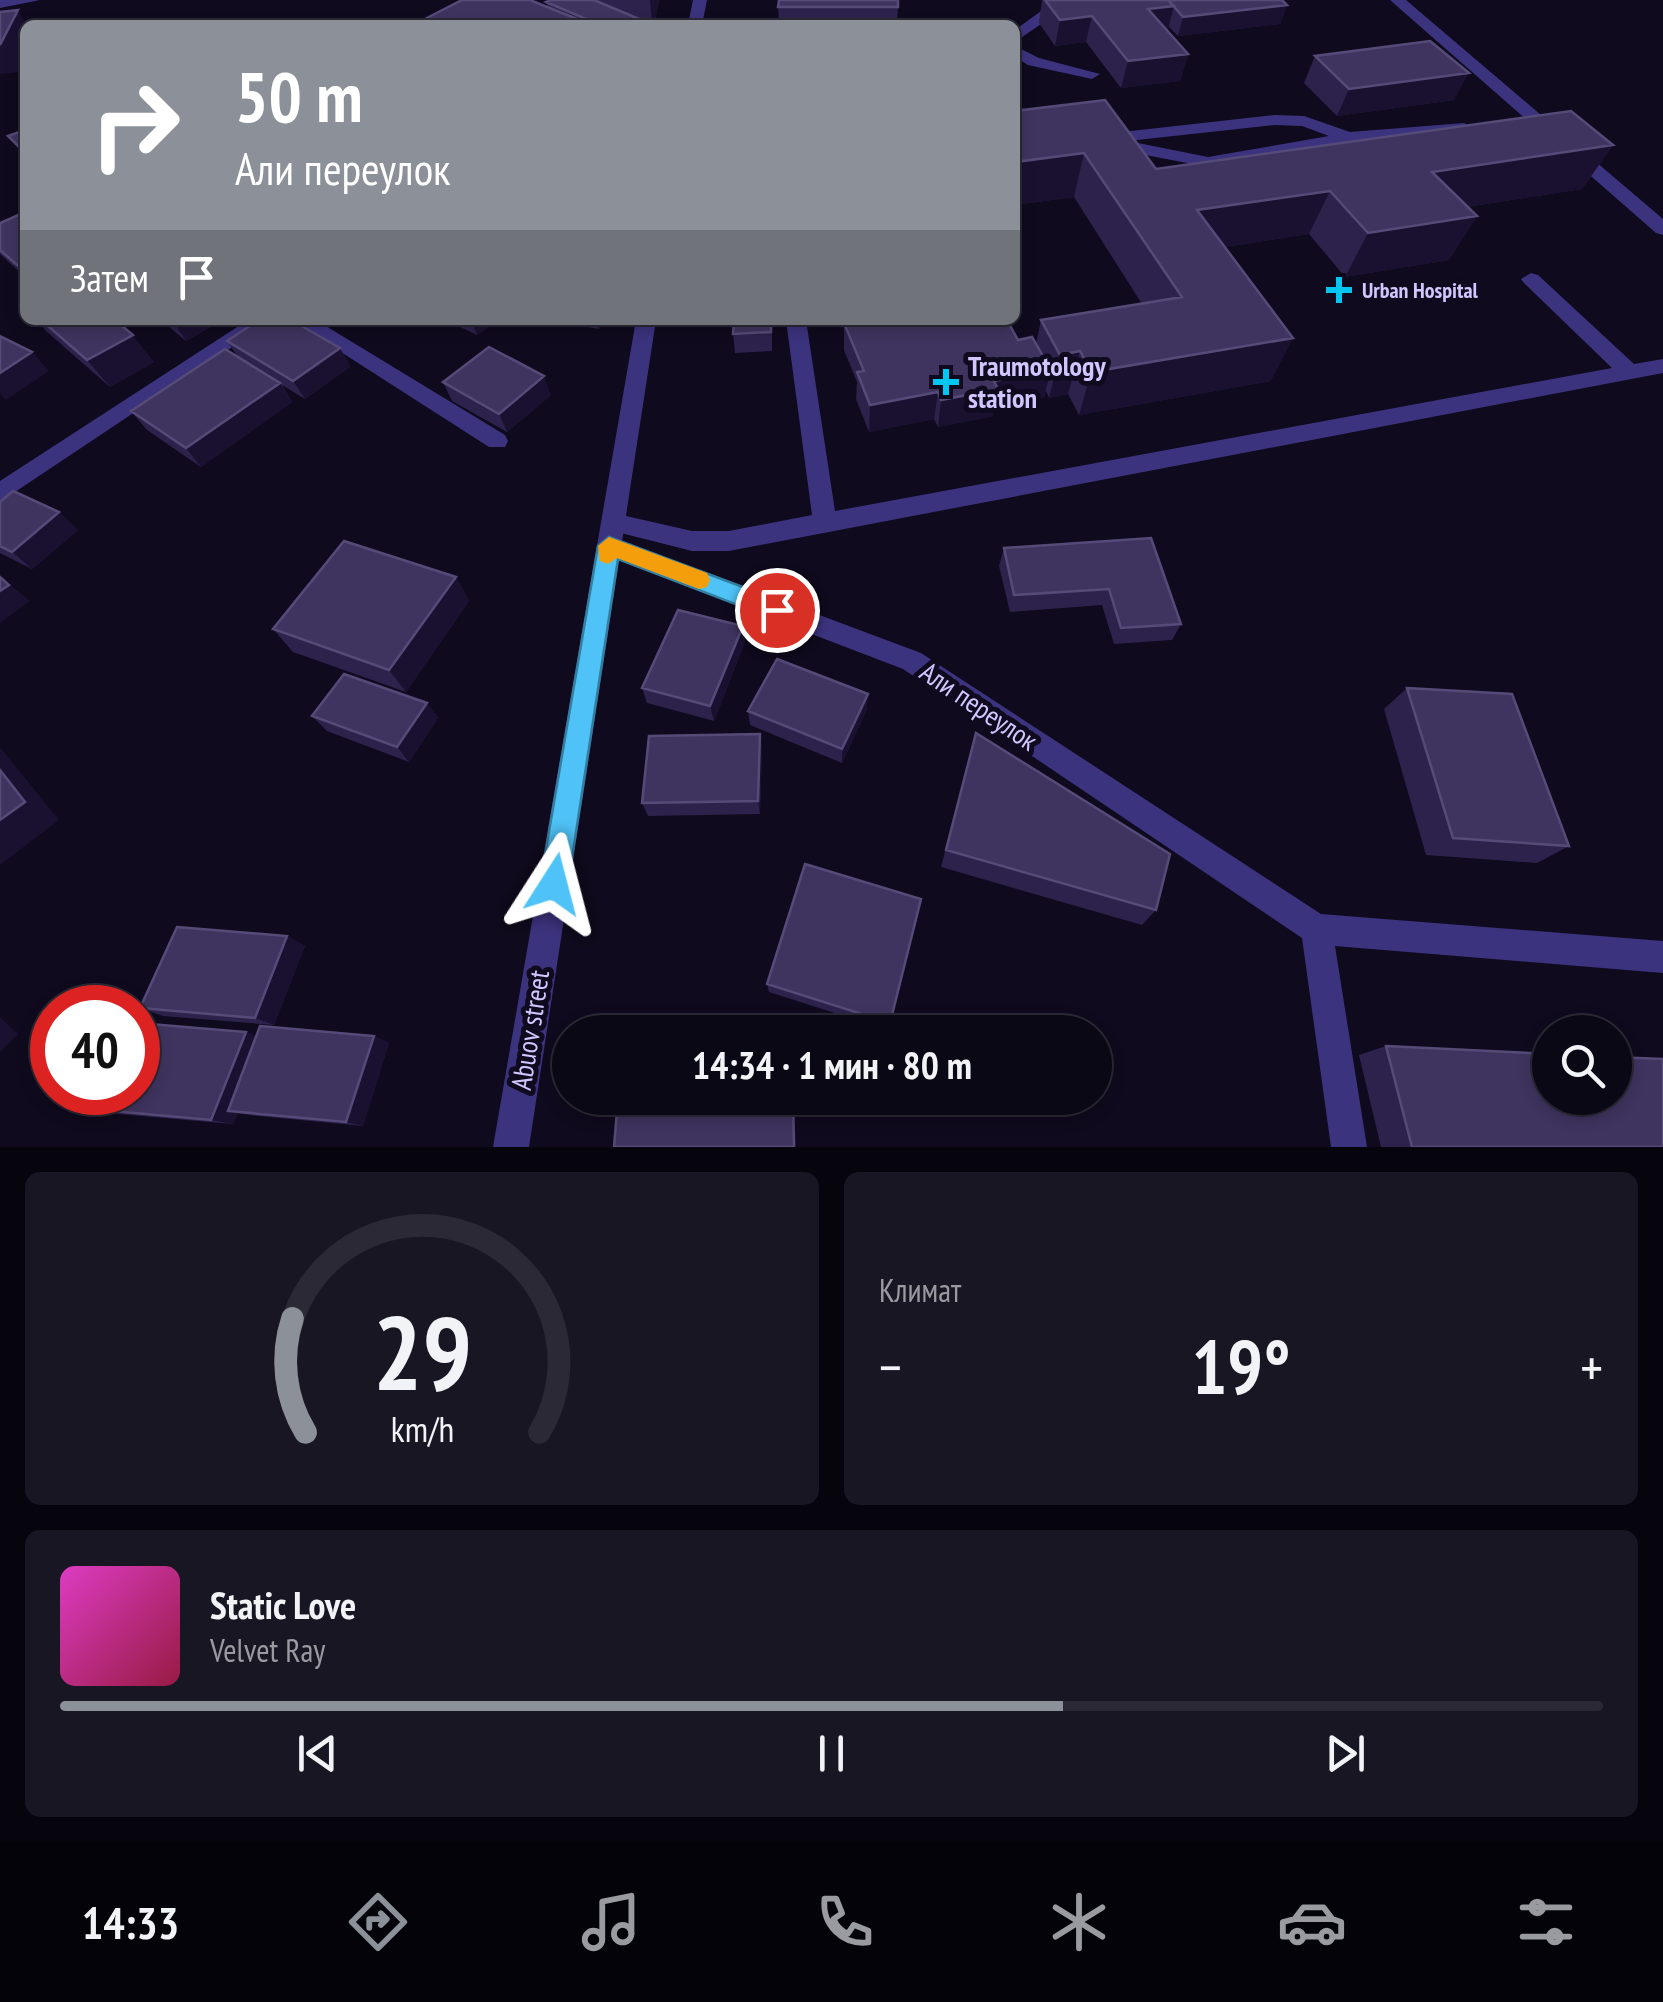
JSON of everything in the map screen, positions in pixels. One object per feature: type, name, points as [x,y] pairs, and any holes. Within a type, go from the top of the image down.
[{"type":"street","points":[[0,4],[33,0]]},
{"type":"street","points":[[1020,34],[1053,9],[1122,0]]},
{"type":"street","points":[[1397,0],[1663,229]]},
{"type":"street","points":[[1020,55],[1034,62],[1092,74]]},
{"type":"street","points":[[1348,137],[1304,122],[1275,120],[1097,140],[1208,162],[1240,160],[1348,137],[1483,127]]},
{"type":"street","points":[[1521,124],[1540,123]]},
{"type":"street","points":[[1532,279],[1630,372]]},
{"type":"street","points":[[0,494],[255,325]]},
{"type":"street","points":[[310,325],[497,440]]},
{"type":"street","name":"Abuov street","points":[[511,1147],[645,325]]},
{"type":"street","points":[[797,325],[825,524]]},
{"type":"street","points":[[611,534],[710,541],[825,524],[1012,485],[1663,366]]},
{"type":"street","name":"Али переулок","points":[[611,534],[912,661],[1316,930],[1663,957]]},
{"type":"street","points":[[1316,930],[1348,1147]]},
{"type":"building","points":[[462,0],[530,0],[580,20],[423,20]]},
{"type":"building","points":[[594,0],[642,20],[588,20],[546,2]]},
{"type":"building","points":[[779,0],[898,0],[898,7],[778,7]]},
{"type":"building","points":[[1045,0],[1168,0],[1174,6],[1148,9],[1188,54],[1128,61],[1092,16],[1060,20]]},
{"type":"building","points":[[1168,0],[1282,0],[1287,5],[1183,17]]},
{"type":"building","points":[[18,10],[0,45],[0,12]]},
{"type":"building","points":[[1430,41],[1469,73],[1349,89],[1315,56]]},
{"type":"building","points":[[1105,100],[1156,169],[1571,111],[1613,145],[1432,172],[1477,216],[1368,233],[1330,191],[1197,210],[1293,338],[1091,372],[1080,351],[1060,355],[1041,320],[1182,297],[1084,153],[1020,161],[1020,110]]},
{"type":"building","points":[[20,132],[20,148],[8,136]]},
{"type":"building","points":[[20,214],[20,268],[0,250],[0,223]]},
{"type":"building","points":[[47,325],[121,325],[133,335],[87,360]]},
{"type":"building","points":[[251,325],[300,325],[340,348],[293,381],[227,341]]},
{"type":"building","points":[[734,325],[771,325],[771,332],[733,334]]},
{"type":"building","name":"Traumotology station","points":[[845,325],[1010,325],[1018,340],[1032,337],[1051,370],[994,381],[998,389],[941,400],[938,392],[870,405],[857,372],[864,371]]},
{"type":"building","points":[[0,336],[32,352],[0,373]]},
{"type":"building","points":[[489,347],[544,376],[499,414],[443,382]]},
{"type":"building","points":[[225,349],[280,383],[186,448],[131,411]]},
{"type":"building","points":[[13,491],[59,512],[12,552],[0,546],[0,502]]},
{"type":"building","points":[[1151,538],[1181,624],[1121,628],[1109,589],[1014,595],[1004,548]]},
{"type":"building","points":[[344,541],[456,577],[389,670],[273,629]]},
{"type":"building","points":[[0,577],[9,585],[0,591]]},
{"type":"building","points":[[678,610],[743,626],[710,706],[642,688]]},
{"type":"building","points":[[777,659],[868,694],[842,749],[748,711]]},
{"type":"building","points":[[344,674],[427,703],[397,747],[312,716]]},
{"type":"building","points":[[1407,688],[1512,694],[1569,846],[1453,838]]},
{"type":"building","points":[[976,733],[1170,854],[1156,910],[946,850]]},
{"type":"building","points":[[760,734],[758,801],[642,803],[649,736]]},
{"type":"building","points":[[0,770],[25,802],[0,820]]},
{"type":"building","points":[[805,864],[921,899],[892,1015],[865,1015],[767,984]]},
{"type":"building","points":[[177,927],[287,936],[255,1018],[160,1010],[160,985],[151,985]]},
{"type":"building","points":[[160,1025],[246,1032],[211,1120],[156,1115],[160,1115]]},
{"type":"building","points":[[260,1026],[374,1036],[346,1122],[228,1111]]},
{"type":"building","points":[[1386,1046],[1532,1053],[1532,1115],[1632,1115],[1632,1058],[1663,1059],[1663,1147],[1412,1147]]},
{"type":"building","points":[[617,1115],[793,1115],[794,1147],[614,1147]]},
{"type":"slow traffic","points":[[608,554],[609,546],[699,580]]},
{"type":"place","name":"Urban Hospital","points":[[1339,290]]},
{"type":"place","name":"Traumotology station","points":[[946,382]]},
{"type":"route","points":[[554,884],[609,546],[777,610]]}]
